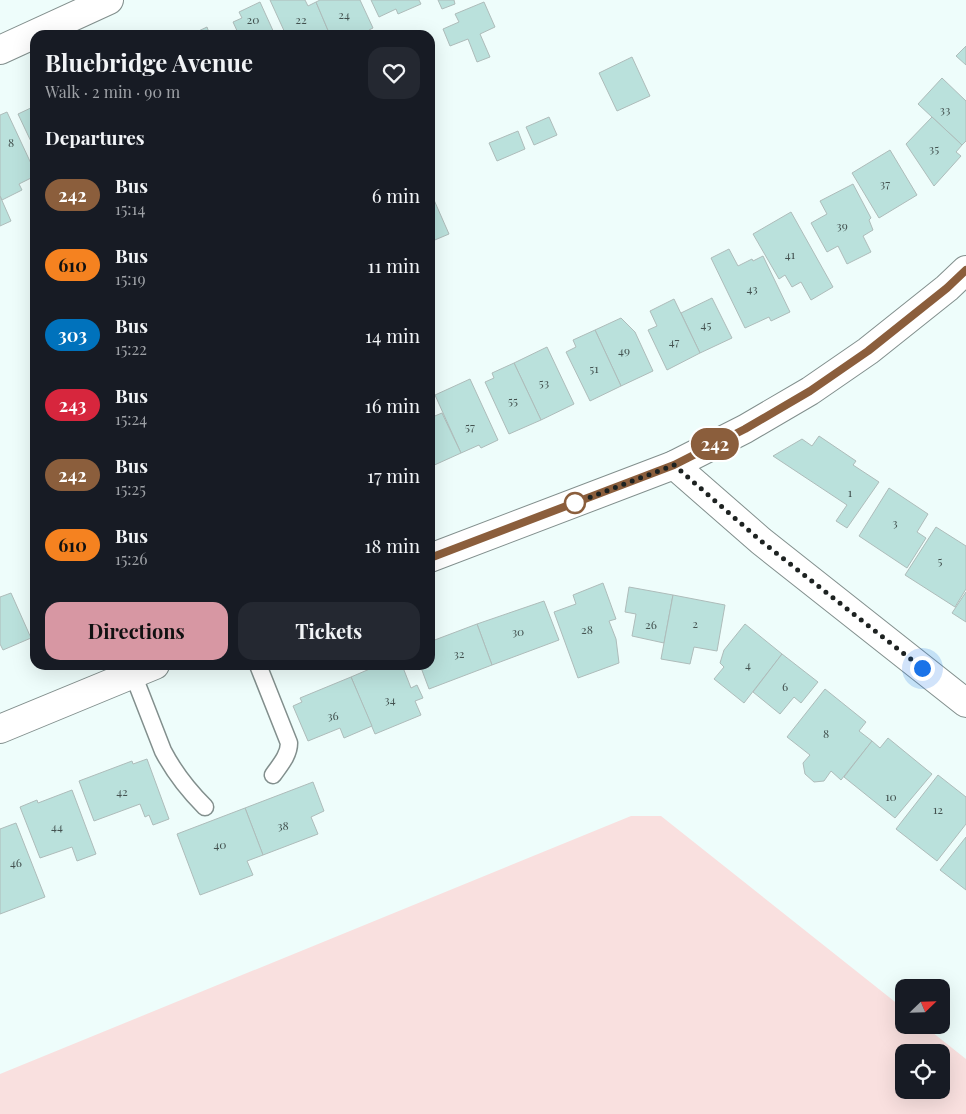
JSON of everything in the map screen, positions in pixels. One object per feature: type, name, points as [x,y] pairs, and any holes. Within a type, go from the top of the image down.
[{"type":"street","points":[[44,30],[109,0]]},
{"type":"street","points":[[0,50],[30,36]]},
{"type":"street","points":[[435,556],[674,465],[745,429],[810,391],[868,351],[947,288],[966,270]]},
{"type":"street","points":[[674,465],[761,541],[966,703]]},
{"type":"street","points":[[0,728],[144,670]]},
{"type":"lane","points":[[144,670],[166,756],[178,778],[205,808]]},
{"type":"lane","points":[[260,670],[289,749],[273,775]]},
{"type":"shaded area","points":[[631,816],[661,816],[895,1002],[895,1034],[934,1034],[947,1044],[895,1044],[895,1099],[950,1099],[950,1046],[966,1059],[966,1114],[0,1114],[0,1074]]},
{"type":"building","points":[[270,0],[305,0],[308,6],[316,2],[328,30],[284,30]]},
{"type":"building","points":[[320,0],[360,0],[373,28],[369,30],[328,30],[316,2]]},
{"type":"building","points":[[371,0],[419,0],[421,4],[398,14],[396,9],[379,17]]},
{"type":"building","points":[[438,0],[454,0],[455,4],[442,9]]},
{"type":"building","points":[[260,2],[273,30],[237,30],[233,22],[242,18],[239,12]]},
{"type":"building","points":[[484,2],[495,27],[480,34],[490,57],[477,62],[468,39],[450,46],[443,29],[459,22],[455,14]]},
{"type":"building","points":[[966,46],[966,65],[956,56]]},
{"type":"building","points":[[632,57],[650,96],[617,111],[599,73]]},
{"type":"building","points":[[942,78],[966,101],[966,141],[962,145],[918,104]]},
{"type":"building","points":[[30,108],[30,139],[18,114]]},
{"type":"building","points":[[7,112],[30,161],[30,178],[19,184],[22,190],[2,200],[0,196],[0,115]]},
{"type":"building","points":[[549,117],[557,135],[534,145],[526,127]]},
{"type":"building","points":[[932,117],[962,145],[956,152],[961,156],[934,186],[906,144]]},
{"type":"building","points":[[518,131],[525,149],[497,161],[489,143]]},
{"type":"building","points":[[890,150],[917,195],[879,218],[852,173]]},
{"type":"building","points":[[853,184],[871,218],[869,220],[873,230],[863,236],[871,252],[847,264],[838,246],[827,252],[811,223],[827,214],[820,201]]},
{"type":"building","points":[[0,196],[11,221],[0,226]]},
{"type":"building","points":[[435,202],[449,234],[435,240]]},
{"type":"building","points":[[791,212],[833,287],[811,300],[801,282],[792,287],[785,275],[779,279],[753,234]]},
{"type":"building","points":[[729,249],[738,266],[763,256],[790,312],[771,321],[769,317],[745,328],[711,258]]},
{"type":"building","points":[[712,298],[732,338],[700,353],[681,313]]},
{"type":"building","points":[[674,299],[700,353],[667,370],[648,330],[657,326],[650,311]]},
{"type":"building","points":[[621,318],[635,332],[653,371],[621,386],[595,330]]},
{"type":"building","points":[[595,330],[621,386],[590,401],[566,352],[576,347],[573,340]]},
{"type":"building","points":[[547,347],[574,404],[541,420],[514,363]]},
{"type":"building","points":[[514,363],[541,420],[509,434],[485,382],[494,378],[492,373]]},
{"type":"building","points":[[470,379],[498,440],[481,448],[479,445],[461,453],[435,395]]},
{"type":"building","points":[[442,413],[461,453],[435,465],[435,416]]},
{"type":"building","points":[[819,436],[856,461],[853,465],[879,482],[847,528],[836,521],[847,505],[773,456],[802,439],[812,446]]},
{"type":"building","points":[[889,488],[928,514],[917,532],[926,538],[907,568],[859,536]]},
{"type":"building","points":[[936,527],[966,546],[966,589],[955,607],[905,575]]},
{"type":"building","points":[[603,583],[616,619],[609,621],[616,639],[619,663],[578,678],[554,612],[576,604],[573,595]]},
{"type":"building","points":[[629,587],[673,595],[664,643],[632,636],[636,614],[625,612]]},
{"type":"building","points":[[966,592],[966,622],[952,613]]},
{"type":"building","points":[[11,593],[30,636],[30,638],[3,650],[0,644],[0,597]]},
{"type":"building","points":[[673,595],[725,605],[717,651],[694,647],[690,664],[661,659]]},
{"type":"building","points":[[544,601],[559,640],[492,665],[477,624]]},
{"type":"building","points":[[477,624],[492,665],[429,689],[422,670],[435,670],[435,640]]},
{"type":"building","points":[[745,624],[782,654],[744,703],[714,679],[724,667],[720,663],[724,650]]},
{"type":"building","points":[[782,654],[818,682],[801,703],[794,697],[780,714],[753,692]]},
{"type":"building","points":[[367,670],[404,670],[411,688],[417,685],[423,698],[415,701],[421,715],[375,734],[351,677]]},
{"type":"building","points":[[351,677],[372,726],[344,738],[340,728],[308,741],[293,706],[302,702],[300,698]]},
{"type":"building","points":[[825,689],[866,722],[859,731],[872,741],[841,780],[831,771],[824,781],[814,782],[805,774],[803,763],[810,755],[787,737]]},
{"type":"building","points":[[888,738],[932,774],[895,818],[844,777],[872,741],[880,748]]},
{"type":"building","points":[[147,759],[169,819],[153,825],[149,815],[145,817],[140,804],[94,821],[79,781],[132,761],[133,764]]},
{"type":"building","points":[[938,775],[966,797],[966,824],[937,861],[896,829]]},
{"type":"building","points":[[313,782],[324,811],[311,817],[318,834],[263,855],[245,808]]},
{"type":"building","points":[[72,790],[96,854],[77,861],[72,847],[40,858],[20,807],[37,800],[38,803]]},
{"type":"building","points":[[245,808],[263,855],[247,861],[253,875],[200,895],[177,834]]},
{"type":"building","points":[[16,823],[45,897],[0,914],[0,829]]},
{"type":"building","points":[[966,837],[966,890],[940,870]]},
{"type":"bus line","name":"242","points":[[435,556],[674,465],[745,429],[810,391],[868,351],[947,288],[966,270]]},
{"type":"route","points":[[575,503],[570,505],[674,465],[761,541],[922,668]]}]
